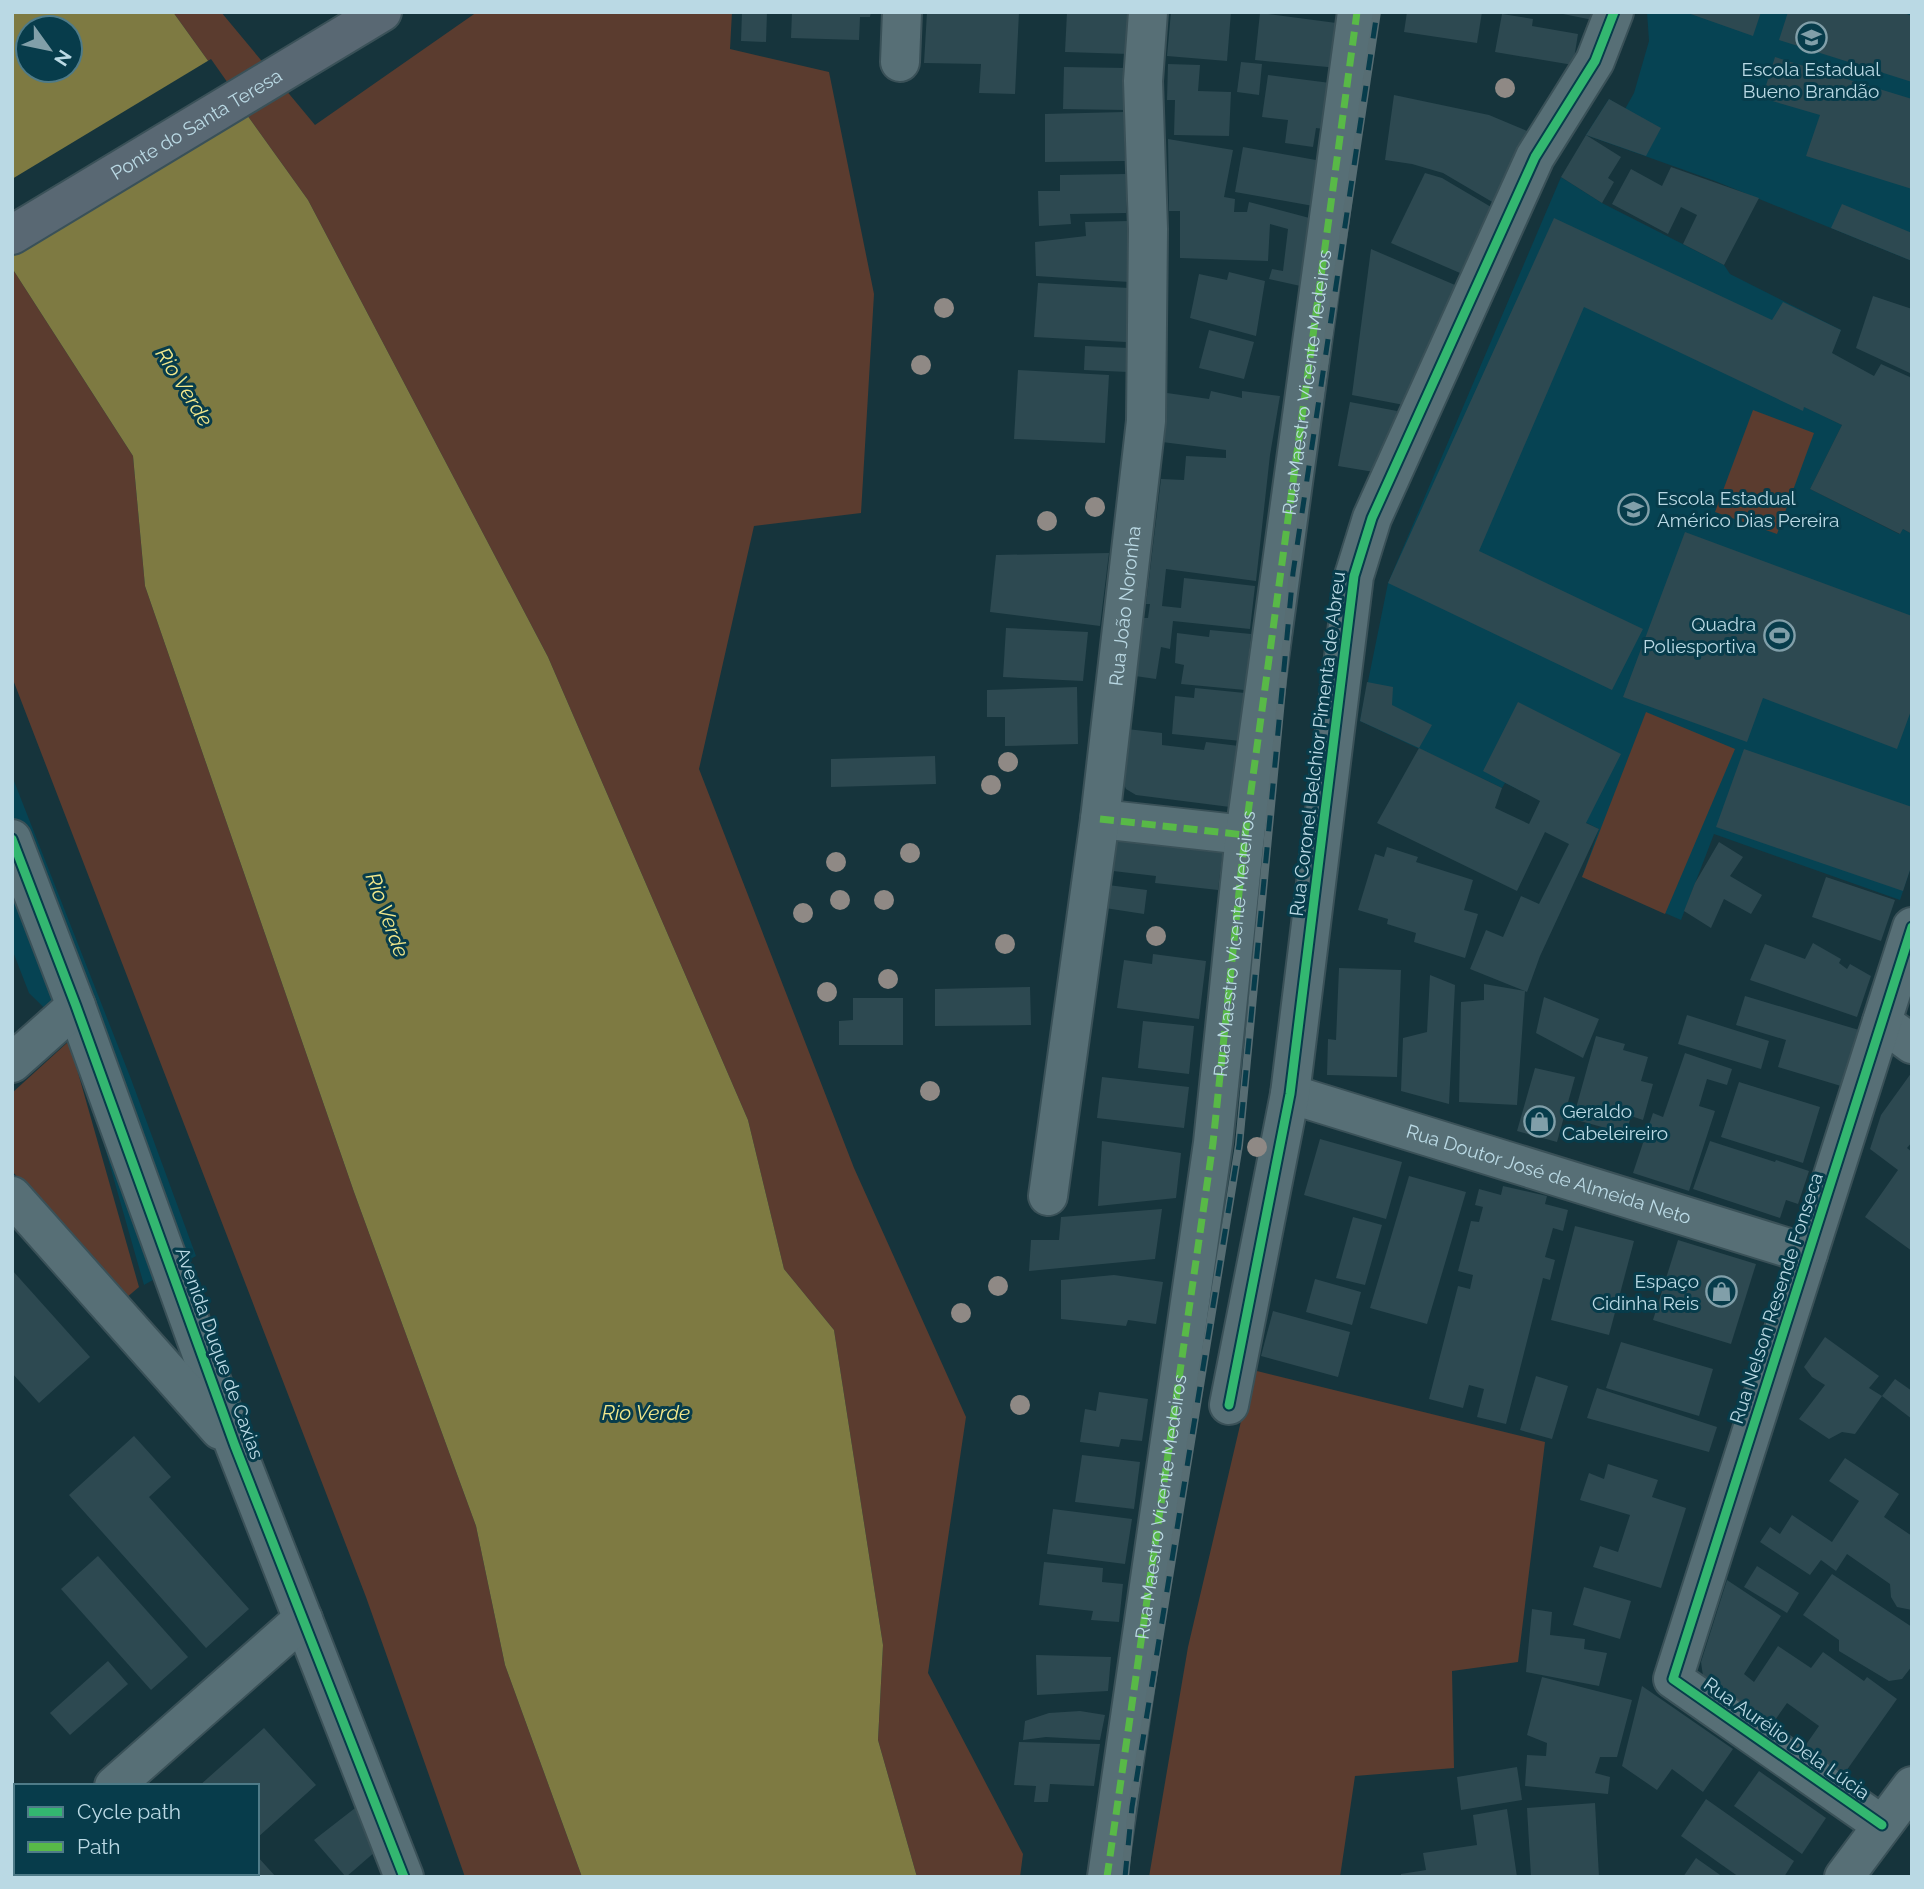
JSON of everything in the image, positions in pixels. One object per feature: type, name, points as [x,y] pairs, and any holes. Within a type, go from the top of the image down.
[{"type":"main road","name":"Ponte do Santa Teresa","points":[[12,235],[381,12]]},
{"type":"street","points":[[900,62],[902,12]]},
{"type":"street","name":"Rua João Noronha","points":[[1048,1196],[1100,819],[1146,421],[1148,229],[1143,81],[1149,12]]},
{"type":"street","name":"Rua Maestro Vicente Medeiros","points":[[1107,1877],[1213,1143],[1245,835],[1357,12]]},
{"type":"street","name":"Rua Coronel Belchior Pimenta de Abreu","points":[[1229,1405],[1290,1094],[1354,576],[1372,518],[1535,157],[1595,61],[1614,12]]},
{"type":"street","points":[[1100,819],[1245,835]]},
{"type":"street","name":"Avenida Duque de Caxias","points":[[12,839],[76,1006],[235,1446],[404,1877]]},
{"type":"street","name":"Rua Nelson Resende Fonseca","points":[[1673,1679],[1808,1254],[1897,1033],[1912,928]]},
{"type":"street","points":[[12,1063],[76,1006]]},
{"type":"street","name":"Rua Doutor José de Almeida Neto","points":[[1290,1094],[1808,1254]]},
{"type":"street","points":[[12,1196],[235,1446]]},
{"type":"street","points":[[116,1784],[303,1619]]},
{"type":"street","name":"Rua Aurélio Dela Lúcia","points":[[1673,1679],[1882,1825]]},
{"type":"street","points":[[1844,1877],[1912,1786]]},
{"type":"shaded area","points":[[173,12],[221,12],[315,125],[477,12],[732,12],[730,49],[829,72],[874,294],[861,513],[754,526],[699,769],[854,1168],[966,1417],[928,1673],[1023,1854],[1020,1877],[917,1877],[878,1740],[883,1645],[834,1330],[784,1269],[748,1120],[548,657],[308,200]]},
{"type":"shaded area","points":[[1647,12],[1912,12],[1912,261],[1715,181],[1586,135],[1609,99],[1625,109],[1634,93],[1649,41]]},
{"type":"shaded area","name":"Escola Estadual Américo Dias Pereira","points":[[1561,177],[1602,203],[1724,265],[1730,274],[1841,330],[1805,407],[1842,425],[1810,489],[1899,534],[1903,529],[1912,534],[1912,864],[1900,900],[1714,834],[1681,920],[1582,877],[1599,829],[1505,783],[1502,788],[1360,721],[1388,583]]},
{"type":"shaded area","points":[[12,268],[133,456],[145,586],[354,1192],[476,1526],[505,1665],[582,1877],[465,1877],[366,1597],[12,677]]},
{"type":"shaded area","points":[[1753,410],[1814,433],[1777,534],[1715,512]]},
{"type":"shaded area","points":[[1646,712],[1735,749],[1665,914],[1582,877]]},
{"type":"shaded area","points":[[12,776],[131,1079],[196,1256],[144,1285],[73,1036],[29,993],[12,949]]},
{"type":"shaded area","points":[[69,1041],[139,1287],[126,1298],[12,1171],[12,1093]]},
{"type":"shaded area","points":[[1253,1370],[1545,1442],[1518,1662],[1452,1671],[1454,1768],[1355,1776],[1340,1877],[1149,1877],[1188,1647]]},
{"type":"water","name":"Rio Verde","points":[[12,12],[173,12],[308,200],[548,657],[748,1120],[784,1269],[834,1330],[883,1645],[878,1740],[917,1877],[582,1877],[505,1665],[476,1526],[354,1192],[145,586],[133,456],[12,268]]},
{"type":"pier","points":[[211,59],[249,113],[12,256],[12,179]]},
{"type":"building","points":[[742,12],[767,12],[766,42],[741,41]]},
{"type":"building","points":[[792,12],[871,12],[870,17],[860,17],[859,40],[791,38]]},
{"type":"building","points":[[927,12],[1019,12],[1015,94],[979,93],[981,64],[924,63]]},
{"type":"building","points":[[1067,12],[1131,12],[1129,54],[1065,52]]},
{"type":"building","points":[[1171,12],[1231,12],[1227,61],[1167,56]]},
{"type":"building","points":[[1407,12],[1482,12],[1477,43],[1404,32]]},
{"type":"building","points":[[1553,12],[1604,12],[1603,22]]},
{"type":"building","points":[[1685,12],[1761,12],[1753,36]]},
{"type":"building","points":[[1788,12],[1901,12],[1912,16],[1912,82],[1779,40]]},
{"type":"building","points":[[1260,13],[1344,24],[1338,68],[1255,60]]},
{"type":"building","points":[[1502,14],[1533,19],[1532,26],[1578,34],[1573,65],[1495,52]]},
{"type":"building","points":[[1775,57],[1912,99],[1912,189],[1806,156],[1820,115],[1762,98]]},
{"type":"building","points":[[1241,62],[1262,64],[1259,95],[1237,92]]},
{"type":"building","points":[[1168,64],[1200,65],[1198,91],[1231,92],[1229,136],[1174,135],[1175,100],[1167,100]]},
{"type":"building","points":[[1064,67],[1127,68],[1126,110],[1063,109]]},
{"type":"building","points":[[1268,75],[1338,84],[1331,130],[1316,128],[1313,147],[1285,143],[1288,120],[1262,117]]},
{"type":"building","points":[[1394,95],[1489,115],[1532,133],[1505,175],[1494,203],[1443,173],[1385,160]]},
{"type":"building","points":[[1609,99],[1661,128],[1646,156],[1586,135]]},
{"type":"building","points":[[1124,112],[1125,161],[1045,162],[1045,114]]},
{"type":"building","points":[[1586,135],[1621,157],[1608,178],[1614,182],[1602,203],[1561,177]]},
{"type":"building","points":[[1168,139],[1233,150],[1224,197],[1235,199],[1234,212],[1247,212],[1249,202],[1317,220],[1305,287],[1269,279],[1272,269],[1283,271],[1288,229],[1270,224],[1268,261],[1180,258],[1180,211],[1169,211]]},
{"type":"building","points":[[1243,147],[1327,162],[1319,207],[1235,192]]},
{"type":"building","points":[[1671,167],[1759,198],[1724,265],[1683,244],[1697,215],[1681,207],[1668,234],[1612,204],[1631,169],[1662,186]]},
{"type":"building","points":[[1425,173],[1442,178],[1491,207],[1460,273],[1391,243]]},
{"type":"building","points":[[1126,174],[1126,213],[1070,214],[1071,224],[1039,226],[1038,191],[1060,191],[1060,175]]},
{"type":"building","points":[[1842,204],[1912,233],[1912,261],[1831,228]]},
{"type":"building","points":[[1554,218],[1772,320],[1783,302],[1841,330],[1832,353],[1874,376],[1881,364],[1912,378],[1912,534],[1903,529],[1900,534],[1810,489],[1842,425],[1804,407],[1803,411],[1584,307],[1479,551],[1643,629],[1612,690],[1388,583]]},
{"type":"building","points":[[1129,221],[1129,282],[1036,276],[1035,242],[1086,236],[1085,222]]},
{"type":"building","points":[[1371,249],[1455,285],[1404,405],[1352,395]]},
{"type":"building","points":[[1229,272],[1265,281],[1256,336],[1190,318],[1199,274],[1227,280]]},
{"type":"building","points":[[1038,283],[1129,288],[1126,342],[1034,337]]},
{"type":"building","points":[[1873,296],[1912,309],[1912,374],[1856,348]]},
{"type":"building","points":[[1209,330],[1254,342],[1244,379],[1199,368]]},
{"type":"building","points":[[1085,346],[1129,348],[1128,372],[1084,370]]},
{"type":"building","points":[[1018,370],[1109,375],[1105,443],[1014,439]]},
{"type":"building","points":[[1211,391],[1242,398],[1242,391],[1280,396],[1270,455],[1256,581],[1166,569],[1162,606],[1181,608],[1184,578],[1255,586],[1250,629],[1173,621],[1170,649],[1161,647],[1156,679],[1135,676],[1142,618],[1148,618],[1150,604],[1146,604],[1161,479],[1184,480],[1186,456],[1226,458],[1226,450],[1162,442],[1167,393],[1209,399]]},
{"type":"building","points":[[1350,402],[1397,411],[1386,474],[1338,466]]},
{"type":"building","name":"Quadra Poliesportiva","points":[[1685,532],[1912,616],[1912,708],[1897,749],[1763,698],[1747,742],[1623,697]]},
{"type":"building","points":[[1109,553],[1100,626],[990,612],[996,555]]},
{"type":"building","points":[[1006,628],[1088,632],[1083,681],[1003,677]]},
{"type":"building","points":[[1210,630],[1251,634],[1245,690],[1181,684],[1184,665],[1175,663],[1177,633],[1209,637]]},
{"type":"building","points":[[1367,682],[1393,687],[1392,705],[1432,725],[1419,748],[1360,721]]},
{"type":"building","points":[[1077,687],[1078,744],[1005,746],[1005,717],[987,717],[987,690]]},
{"type":"building","points":[[1195,688],[1245,693],[1241,741],[1172,734],[1175,696],[1194,698]]},
{"type":"building","points":[[1518,702],[1621,754],[1586,823],[1599,829],[1540,956],[1527,992],[1470,969],[1486,930],[1503,937],[1521,896],[1539,904],[1569,844],[1545,832],[1517,891],[1377,823],[1419,748],[1502,788],[1495,808],[1529,824],[1540,801],[1483,771]]},
{"type":"building","points":[[1127,729],[1162,733],[1162,745],[1204,750],[1206,742],[1239,746],[1230,807],[1136,795],[1126,789],[1122,780]]},
{"type":"building","points":[[1744,749],[1912,807],[1912,864],[1903,891],[1716,827]]},
{"type":"building","points":[[935,756],[936,784],[831,787],[831,759]]},
{"type":"building","points":[[1118,832],[1224,841],[1218,890],[1155,883],[1156,876],[1113,871]]},
{"type":"building","points":[[1719,842],[1743,857],[1730,876],[1762,895],[1751,914],[1724,899],[1711,928],[1684,911],[1695,883]]},
{"type":"building","points":[[1387,847],[1418,857],[1416,862],[1473,880],[1464,910],[1478,914],[1465,958],[1414,942],[1416,933],[1387,924],[1388,919],[1358,910],[1375,854],[1384,857]]},
{"type":"building","points":[[1826,877],[1895,900],[1881,941],[1812,917]]},
{"type":"building","points":[[1108,885],[1147,890],[1144,914],[1105,908]]},
{"type":"building","points":[[1813,943],[1841,959],[1839,963],[1847,969],[1850,964],[1871,976],[1857,1017],[1750,980],[1765,944],[1805,959]]},
{"type":"building","points":[[1153,954],[1206,961],[1199,1019],[1117,1008],[1124,960],[1152,964]]},
{"type":"building","points":[[1339,968],[1401,970],[1397,1077],[1327,1075],[1328,1039],[1336,1040]]},
{"type":"building","points":[[1430,975],[1455,985],[1449,1104],[1401,1091],[1403,1038],[1427,1032]]},
{"type":"building","points":[[1484,984],[1525,991],[1517,1105],[1459,1102],[1461,1002],[1484,1000]]},
{"type":"building","points":[[1030,987],[1031,1025],[935,1026],[935,989]]},
{"type":"building","points":[[1745,996],[1859,1030],[1841,1086],[1778,1067],[1786,1040],[1736,1025]]},
{"type":"building","points":[[1544,997],[1599,1019],[1583,1058],[1536,1033]]},
{"type":"building","points":[[853,998],[903,998],[903,1045],[839,1045],[839,1021],[853,1020]]},
{"type":"building","points":[[1687,1015],[1769,1041],[1761,1069],[1678,1044]]},
{"type":"building","points":[[1143,1021],[1194,1026],[1189,1074],[1138,1068]]},
{"type":"building","points":[[1596,1036],[1625,1044],[1623,1050],[1648,1057],[1641,1081],[1653,1084],[1643,1120],[1631,1116],[1624,1141],[1600,1135],[1602,1127],[1573,1119]]},
{"type":"building","points":[[1685,1053],[1732,1069],[1727,1085],[1707,1079],[1699,1106],[1715,1111],[1689,1191],[1633,1173],[1653,1113],[1663,1117]]},
{"type":"building","points":[[1535,1068],[1575,1077],[1557,1142],[1517,1131]]},
{"type":"building","points":[[1912,1072],[1912,1142],[1907,1148],[1912,1152],[1912,1251],[1865,1217],[1898,1170],[1870,1149],[1881,1115]]},
{"type":"building","points":[[1102,1077],[1189,1087],[1184,1128],[1097,1118]]},
{"type":"building","points":[[1739,1082],[1820,1107],[1803,1163],[1721,1137]]},
{"type":"building","points":[[1320,1139],[1402,1162],[1386,1219],[1304,1195]]},
{"type":"building","points":[[1102,1141],[1181,1153],[1176,1198],[1098,1206]]},
{"type":"building","points":[[1710,1141],[1809,1171],[1798,1204],[1786,1200],[1780,1218],[1693,1189]]},
{"type":"building","points":[[1409,1176],[1466,1192],[1427,1324],[1370,1308]]},
{"type":"building","points":[[1503,1186],[1547,1196],[1545,1204],[1568,1210],[1563,1231],[1553,1228],[1545,1257],[1555,1260],[1550,1280],[1543,1278],[1506,1424],[1477,1417],[1484,1389],[1469,1385],[1463,1408],[1429,1399],[1458,1286],[1470,1289],[1473,1275],[1458,1271],[1471,1221],[1479,1222],[1483,1207],[1475,1205],[1479,1189],[1501,1195]]},
{"type":"building","points":[[1162,1209],[1155,1259],[1029,1271],[1031,1240],[1059,1240],[1061,1217]]},
{"type":"building","points":[[1353,1217],[1382,1225],[1365,1285],[1336,1278]]},
{"type":"building","points":[[1575,1226],[1634,1241],[1609,1335],[1551,1320]]},
{"type":"building","points":[[1678,1240],[1756,1264],[1731,1344],[1653,1320]]},
{"type":"building","points":[[12,1270],[90,1357],[39,1403],[12,1373]]},
{"type":"building","points":[[1114,1275],[1163,1282],[1156,1324],[1128,1320],[1126,1326],[1061,1319],[1061,1280]]},
{"type":"building","points":[[1315,1279],[1361,1292],[1352,1325],[1306,1312]]},
{"type":"building","points":[[1273,1311],[1350,1332],[1338,1377],[1261,1356]]},
{"type":"building","points":[[1825,1337],[1879,1376],[1869,1388],[1882,1396],[1855,1434],[1842,1432],[1829,1439],[1799,1419],[1825,1385],[1812,1377],[1804,1367]]},
{"type":"building","points":[[1621,1342],[1713,1369],[1699,1416],[1606,1388]]},
{"type":"building","points":[[1536,1376],[1568,1386],[1552,1439],[1520,1430]]},
{"type":"building","points":[[1895,1379],[1912,1391],[1912,1419],[1882,1396]]},
{"type":"building","points":[[1597,1388],[1717,1427],[1709,1452],[1587,1418]]},
{"type":"building","points":[[1099,1392],[1148,1399],[1142,1441],[1121,1439],[1119,1447],[1080,1442],[1085,1409],[1096,1411]]},
{"type":"building","points":[[134,1436],[171,1477],[149,1497],[249,1609],[206,1648],[69,1495]]},
{"type":"building","points":[[1082,1455],[1140,1462],[1134,1509],[1075,1502]]},
{"type":"building","points":[[1845,1458],[1899,1494],[1884,1517],[1912,1536],[1912,1610],[1897,1607],[1891,1597],[1890,1584],[1847,1554],[1836,1571],[1821,1560],[1810,1575],[1760,1542],[1770,1527],[1780,1534],[1792,1515],[1832,1542],[1859,1501],[1829,1481]]},
{"type":"building","points":[[1608,1464],[1658,1480],[1652,1497],[1686,1508],[1661,1588],[1593,1567],[1600,1546],[1618,1552],[1630,1515],[1580,1500],[1589,1473],[1604,1479]]},
{"type":"building","points":[[1053,1509],[1132,1519],[1125,1564],[1047,1554]]},
{"type":"building","points":[[98,1556],[188,1657],[151,1690],[61,1589]]},
{"type":"building","points":[[1044,1562],[1103,1568],[1102,1582],[1123,1584],[1119,1622],[1091,1620],[1093,1611],[1039,1605]]},
{"type":"building","points":[[1757,1566],[1799,1593],[1787,1613],[1744,1587]]},
{"type":"building","points":[[1832,1574],[1912,1627],[1912,1666],[1902,1679],[1889,1681],[1839,1651],[1839,1640],[1803,1615]]},
{"type":"building","points":[[1727,1580],[1781,1616],[1744,1674],[1754,1682],[1778,1646],[1811,1668],[1823,1652],[1864,1681],[1867,1677],[1897,1699],[1844,1774],[1805,1746],[1819,1726],[1787,1703],[1773,1723],[1703,1676],[1701,1662]]},
{"type":"building","points":[[1584,1587],[1631,1601],[1620,1639],[1573,1625]]},
{"type":"building","points":[[1532,1609],[1552,1612],[1550,1635],[1585,1639],[1584,1649],[1607,1653],[1599,1686],[1526,1672]]},
{"type":"building","points":[[1036,1655],[1111,1657],[1108,1691],[1037,1695]]},
{"type":"building","points":[[108,1661],[128,1684],[70,1735],[50,1713]]},
{"type":"building","points":[[1542,1677],[1632,1700],[1617,1757],[1600,1757],[1595,1773],[1610,1777],[1608,1794],[1525,1786],[1527,1755],[1546,1756],[1547,1743],[1527,1735]]},
{"type":"building","points":[[1642,1686],[1733,1749],[1703,1792],[1672,1769],[1657,1790],[1622,1766]]},
{"type":"building","points":[[1080,1711],[1105,1715],[1100,1740],[1046,1737],[1023,1740],[1025,1721],[1049,1713]]},
{"type":"building","points":[[264,1728],[316,1785],[259,1836],[259,1784],[201,1784]]},
{"type":"building","points":[[1019,1742],[1100,1744],[1094,1786],[1050,1784],[1048,1802],[1034,1802],[1036,1786],[1014,1785]]},
{"type":"building","points":[[1517,1767],[1522,1800],[1461,1810],[1457,1777]]},
{"type":"building","points":[[1759,1771],[1826,1818],[1802,1854],[1734,1806]]},
{"type":"building","points":[[1706,1799],[1794,1861],[1784,1877],[1739,1877],[1681,1836]]},
{"type":"building","points":[[1595,1803],[1599,1877],[1531,1877],[1527,1808]]},
{"type":"building","points":[[359,1805],[376,1851],[346,1877],[314,1840]]},
{"type":"building","points":[[1507,1809],[1517,1877],[1401,1877],[1401,1874],[1426,1870],[1423,1853],[1477,1845],[1473,1815]]},
{"type":"building","points":[[259,1858],[276,1877],[229,1877],[259,1875]]},
{"type":"building","points":[[1696,1858],[1723,1877],[1683,1877]]},
{"type":"building","points":[[154,1875],[156,1877],[103,1877]]},
{"type":"railway","points":[[1125,1877],[1132,1807],[1239,1145],[1293,573],[1377,12]]},
{"type":"marked path","points":[[1107,1877],[1213,1143],[1245,835],[1357,12]]},
{"type":"marked path","points":[[1100,819],[1245,835]]},
{"type":"cycle path","points":[[1229,1405],[1290,1094],[1354,576],[1372,518],[1535,157],[1595,61],[1614,12]]},
{"type":"cycle path","points":[[12,839],[76,1006],[235,1446],[404,1877]]},
{"type":"cycle path","points":[[1882,1825],[1673,1679],[1912,927]]},
{"type":"place","name":"Escola Estadual Bueno Brandão","points":[[1811,38]]},
{"type":"place","name":"Escola Estadual Américo Dias Pereira","points":[[1634,509]]},
{"type":"place","name":"Quadra Poliesportiva","points":[[1779,635]]},
{"type":"place","name":"Geraldo Cabeleireiro","points":[[1539,1122]]},
{"type":"place","name":"Espaço Cidinha Reis","points":[[1722,1292]]}]
